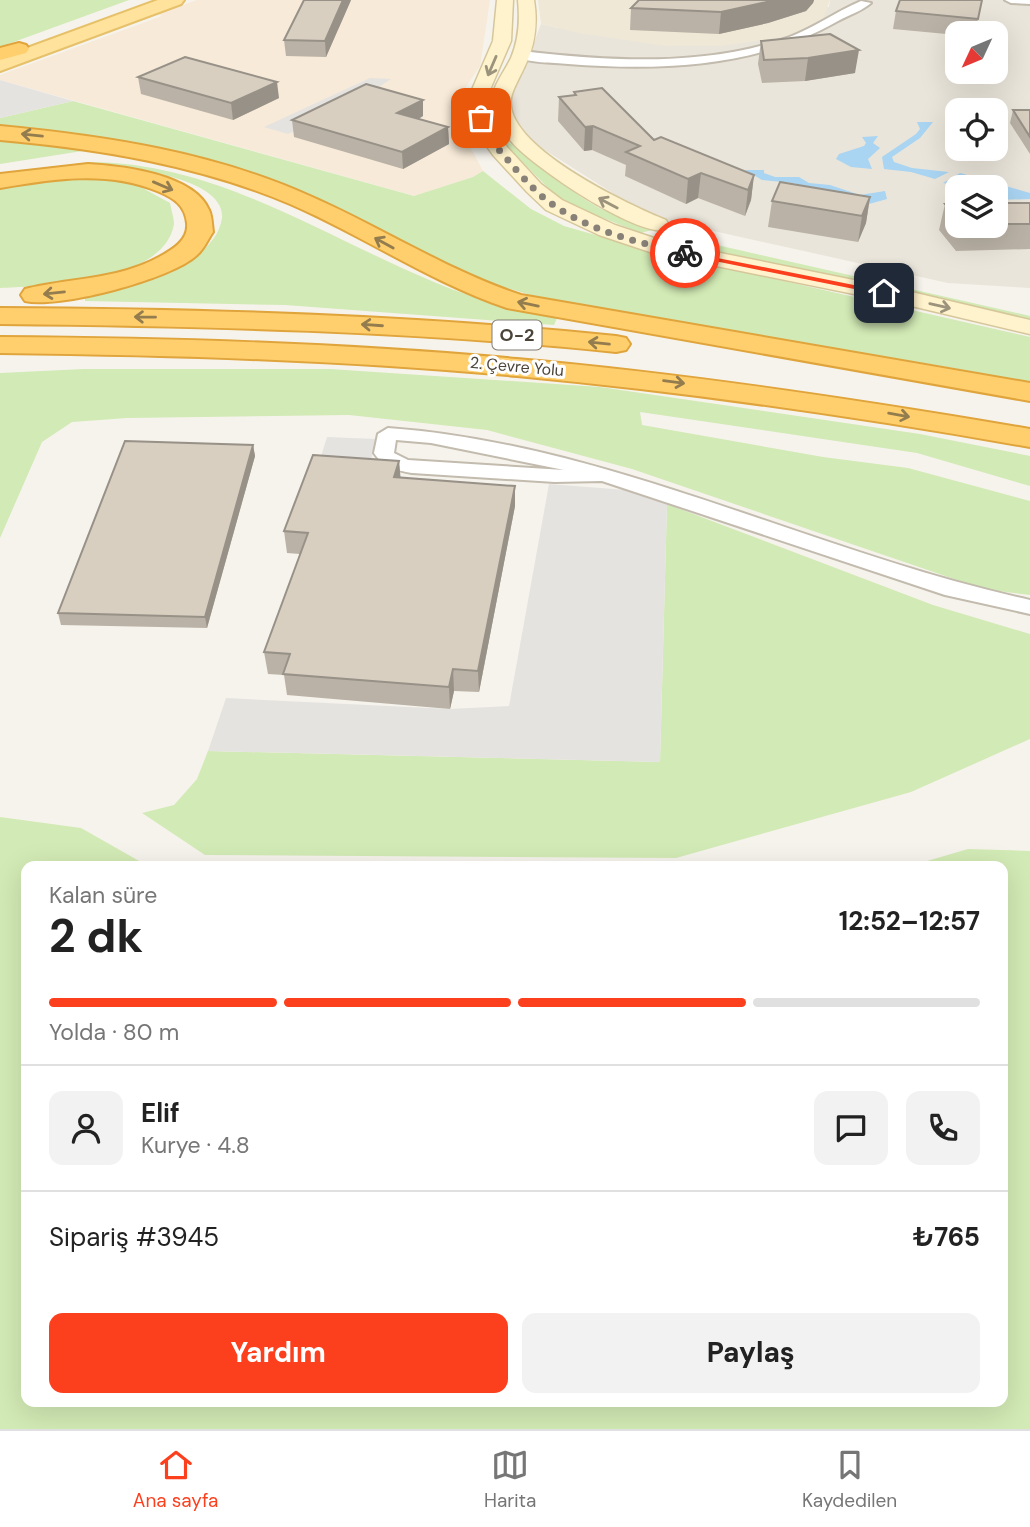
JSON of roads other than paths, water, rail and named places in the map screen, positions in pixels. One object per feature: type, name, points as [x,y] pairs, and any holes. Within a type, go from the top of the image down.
[{"type":"highway","points":[[0,133],[64,139],[166,157],[224,172],[277,191],[335,217],[466,286],[516,302],[1030,392]]},
{"type":"highway","points":[[0,169],[65,158],[122,157],[189,169],[277,191]]},
{"type":"highway","points":[[0,181],[72,171],[117,173],[143,178],[185,196],[197,209],[200,219],[194,242],[184,251],[141,275],[79,290],[0,297]]},
{"type":"highway","name":"2. Çevre Yolu","points":[[0,316],[282,320],[567,340],[777,364],[1030,405]]},
{"type":"highway","name":"2. Çevre Yolu","points":[[0,345],[167,346],[362,354],[537,367],[710,387],[883,412],[1030,438]]},
{"type":"highway","points":[[0,362],[362,354]]},
{"type":"main road","points":[[4,59],[152,0]]},
{"type":"main road","points":[[4,59],[175,0]]},
{"type":"main road","points":[[506,0],[502,41],[480,92],[479,112],[483,127],[500,151],[545,199],[567,212],[624,237],[695,245],[1030,310]]},
{"type":"main road","points":[[526,0],[529,24],[522,55],[501,99],[503,115],[511,131],[532,151],[591,193],[695,245],[857,287],[1030,327]]},
{"type":"main road","points":[[624,237],[655,237],[660,233],[653,223]]},
{"type":"street","points":[[831,19],[841,0],[871,2]]},
{"type":"street","points":[[1011,0],[1030,1]]},
{"type":"street","points":[[522,55],[648,62],[739,54],[811,33],[831,19],[871,2]]},
{"type":"street","points":[[598,476],[411,467],[398,465],[387,459],[384,453],[387,434],[431,437],[545,458],[645,488],[953,590],[1030,607]]},
{"type":"water","points":[[917,122],[933,122],[920,138],[892,157],[894,162],[912,168],[949,172],[935,179],[911,172],[884,169],[882,157],[916,134],[920,129]]},
{"type":"water","points":[[878,136],[873,143],[880,148],[868,159],[872,169],[851,167],[836,159],[839,154],[864,146],[866,143],[862,137]]},
{"type":"water","points":[[745,170],[764,170],[764,173],[775,177],[799,177],[809,183],[830,185],[860,195],[885,191],[887,199],[869,204],[793,183],[762,180]]},
{"type":"water","points":[[1008,187],[1030,193],[1030,199],[1008,200]]}]
